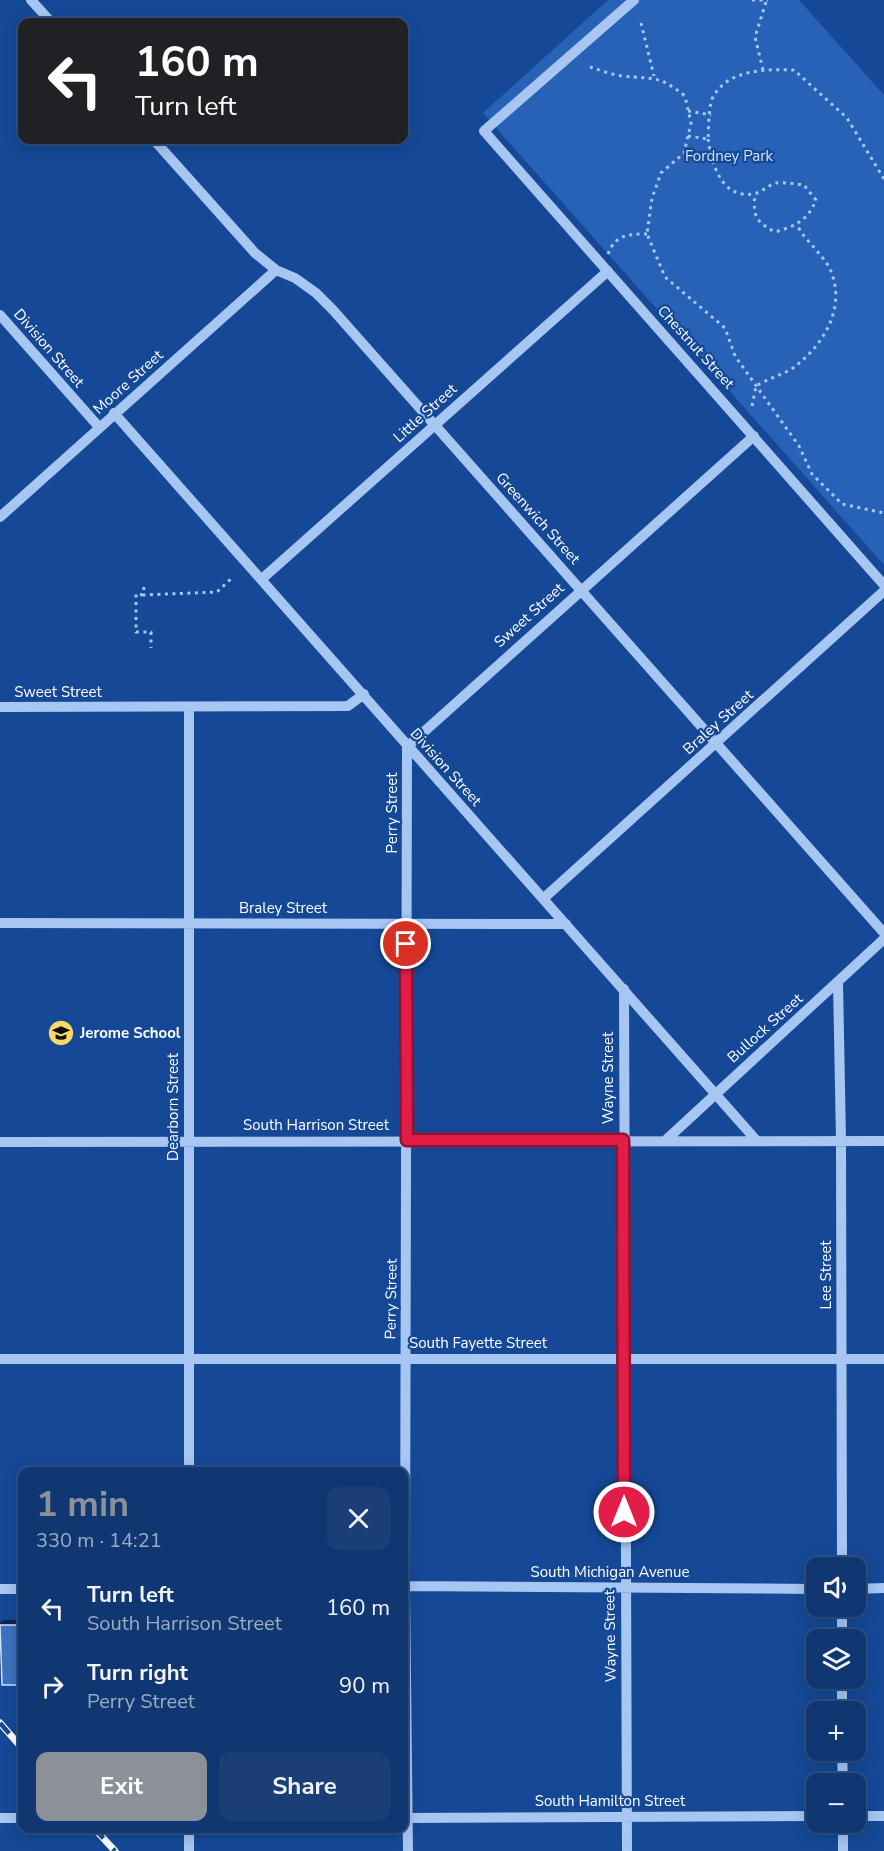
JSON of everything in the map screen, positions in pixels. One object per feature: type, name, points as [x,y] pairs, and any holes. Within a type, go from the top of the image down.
[{"type":"street","points":[[31,0],[47,18]]},
{"type":"street","name":"Chestnut Street","points":[[634,0],[484,131],[884,585]]},
{"type":"street","name":"Greenwich Street","points":[[158,144],[255,253],[276,270],[296,278],[316,293],[581,588],[884,933]]},
{"type":"street","name":"Moore Street","points":[[0,517],[276,270]]},
{"type":"street","name":"Little Street","points":[[263,578],[608,271]]},
{"type":"street","name":"Division Street","points":[[0,315],[99,428]]},
{"type":"street","name":"Division Street","points":[[114,413],[263,578],[407,747],[544,898],[756,1140]]},
{"type":"street","name":"Sweet Street","points":[[407,747],[581,588],[754,436]]},
{"type":"street","name":"Braley Street","points":[[544,898],[884,591]]},
{"type":"street","name":"Sweet Street","points":[[0,706],[348,706],[364,694]]},
{"type":"street","name":"Dearborn Street","points":[[189,707],[189,1467]]},
{"type":"street","name":"Perry Street","points":[[405,1467],[407,747]]},
{"type":"street","name":"Braley Street","points":[[0,923],[566,924]]},
{"type":"street","name":"Bullock Street","points":[[667,1139],[884,939]]},
{"type":"street","name":"Lee Street","points":[[838,982],[841,1140],[842,1557]]},
{"type":"street","name":"Wayne Street","points":[[624,989],[627,1851]]},
{"type":"street","name":"South Harrison Street","points":[[0,1142],[667,1139],[884,1141]]},
{"type":"street","name":"South Fayette Street","points":[[0,1359],[884,1359]]},
{"type":"street","name":"South Michigan Avenue","points":[[408,1586],[806,1588]]},
{"type":"street","points":[[866,1589],[884,1588]]},
{"type":"street","points":[[0,1590],[18,1589]]},
{"type":"street","name":"South Hamilton Street","points":[[408,1818],[806,1816]]},
{"type":"street","points":[[866,1816],[884,1816]]},
{"type":"street","points":[[0,1818],[18,1818]]},
{"type":"street","points":[[189,1833],[189,1851]]},
{"type":"street","name":"Perry Street","points":[[407,1833],[408,1851]]},
{"type":"street","points":[[843,1833],[843,1851]]},
{"type":"path","points":[[752,0],[767,1],[755,38],[763,70]]},
{"type":"path","points":[[641,23],[654,76]]},
{"type":"path","points":[[590,66],[621,76],[654,76],[669,83],[685,96],[691,123],[684,153],[661,173],[652,198],[647,234],[665,277],[725,328],[735,356],[799,446],[812,474],[842,504],[884,513]]},
{"type":"path","points":[[754,194],[753,211],[760,224],[776,232],[797,225],[811,212],[816,200],[804,185],[775,183],[754,194],[737,191],[719,180],[711,160],[708,139],[713,97],[733,76],[763,70],[794,70],[812,84],[847,118],[884,179]]},
{"type":"path","points":[[688,111],[711,115]]},
{"type":"path","points":[[688,136],[708,139]]},
{"type":"path","points":[[756,386],[792,368],[827,335],[834,312],[836,288],[830,270],[819,250],[797,225]]},
{"type":"path","points":[[606,258],[611,244],[620,237],[647,234]]},
{"type":"path","points":[[752,406],[756,386]]},
{"type":"path","points":[[151,648],[151,632],[135,632],[136,594],[217,592],[233,577]]},
{"type":"path","points":[[143,595],[144,587]]},
{"type":"green space","name":"Fordney Park","points":[[608,0],[799,0],[884,95],[884,565],[483,113]]},
{"type":"building","points":[[0,1625],[18,1625],[18,1685],[2,1685]]},
{"type":"railway","points":[[0,1723],[18,1743]]},
{"type":"railway","points":[[99,1833],[115,1851]]},
{"type":"place","name":"Jerome School","points":[[61,1033]]},
{"type":"route","points":[[406,944],[407,1140],[623,1140],[624,1512]]}]
